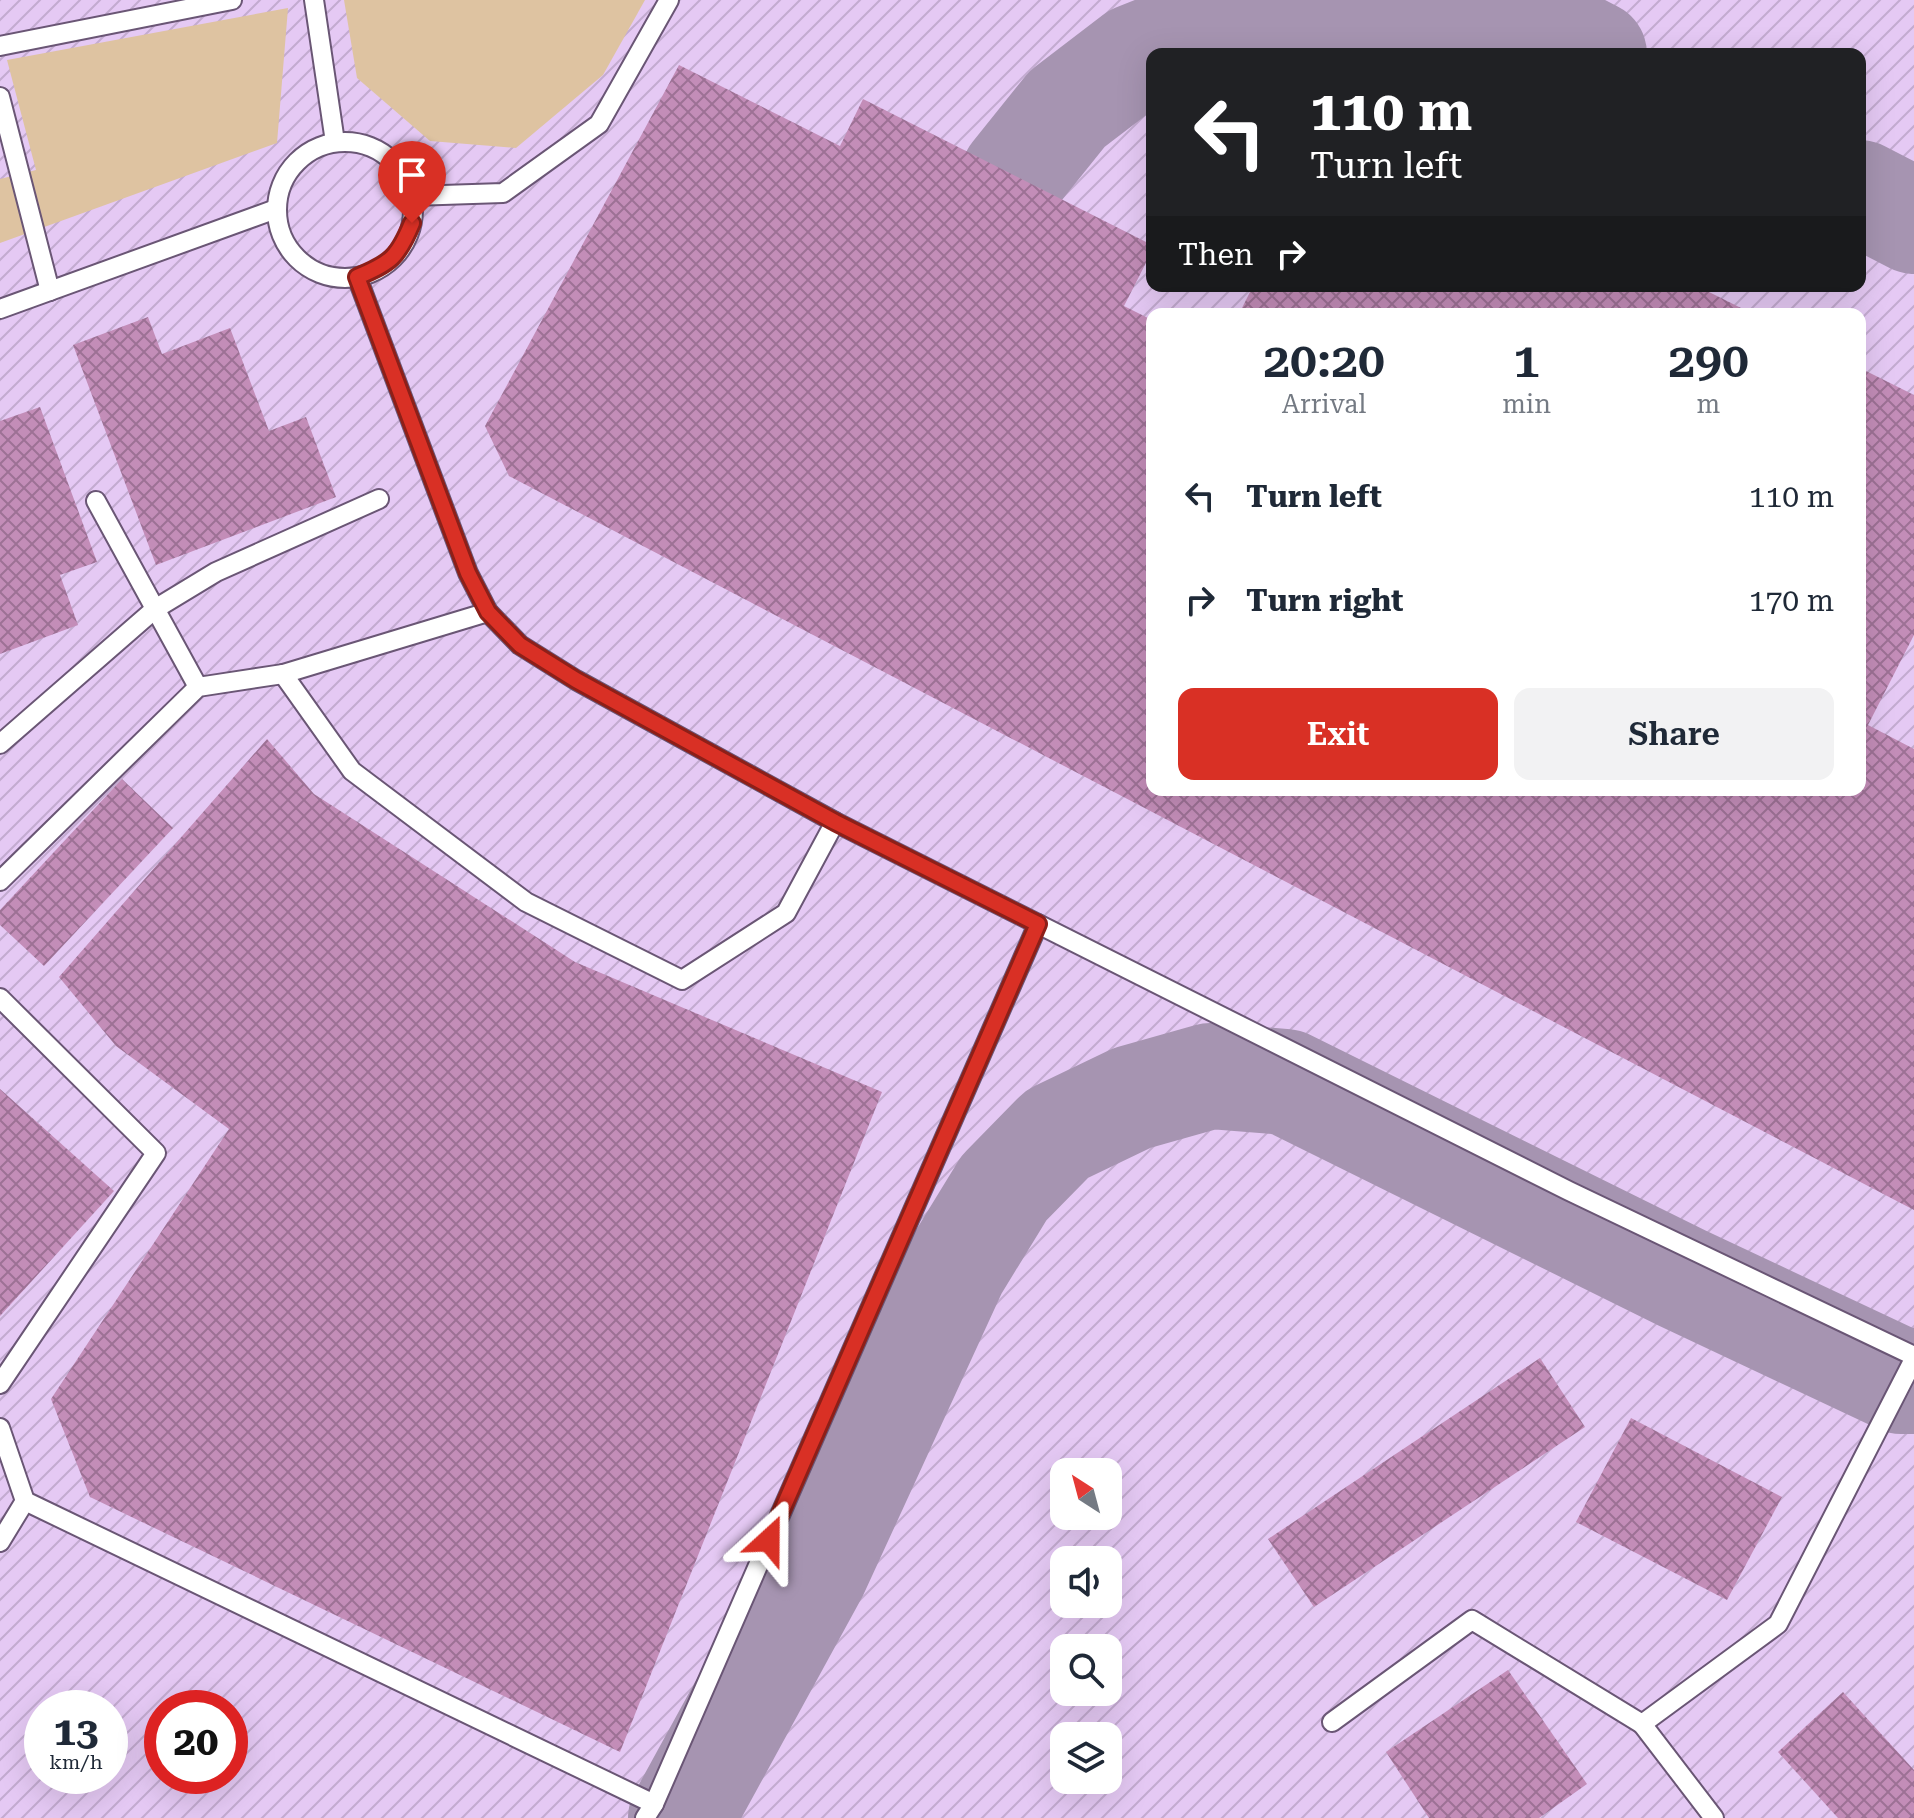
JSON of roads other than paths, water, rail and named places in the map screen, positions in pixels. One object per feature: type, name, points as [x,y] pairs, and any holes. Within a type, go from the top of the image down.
[{"type":"lane","points":[[0,46],[232,0]]},
{"type":"lane","points":[[314,0],[335,142]]},
{"type":"lane","points":[[412,196],[503,193],[599,124],[669,0]]},
{"type":"lane","points":[[0,97],[50,291]]},
{"type":"lane","points":[[335,142],[361,144],[384,154],[402,172],[412,196],[412,223],[402,248],[382,267],[357,277],[337,278],[318,273],[301,263],[287,248],[279,229],[276,209],[281,186],[294,165],[313,150],[335,142]]},
{"type":"lane","points":[[0,309],[276,209]]},
{"type":"lane","points":[[357,277],[468,573],[488,612],[520,645],[576,680],[835,822],[1569,1191],[1914,1357],[1778,1624],[1642,1724]]},
{"type":"lane","points":[[0,744],[155,609],[216,572],[379,499]]},
{"type":"lane","points":[[96,501],[198,687]]},
{"type":"lane","points":[[0,881],[198,687],[283,674],[488,612]]},
{"type":"lane","points":[[283,674],[352,771],[526,902],[682,980],[786,913],[835,822]]},
{"type":"lane","points":[[0,1428],[25,1501],[649,1811],[1038,924]]},
{"type":"lane","points":[[0,998],[156,1153],[0,1384]]},
{"type":"lane","points":[[0,1542],[25,1501]]},
{"type":"lane","points":[[1332,1722],[1472,1620],[1642,1724],[1714,1818]]}]
